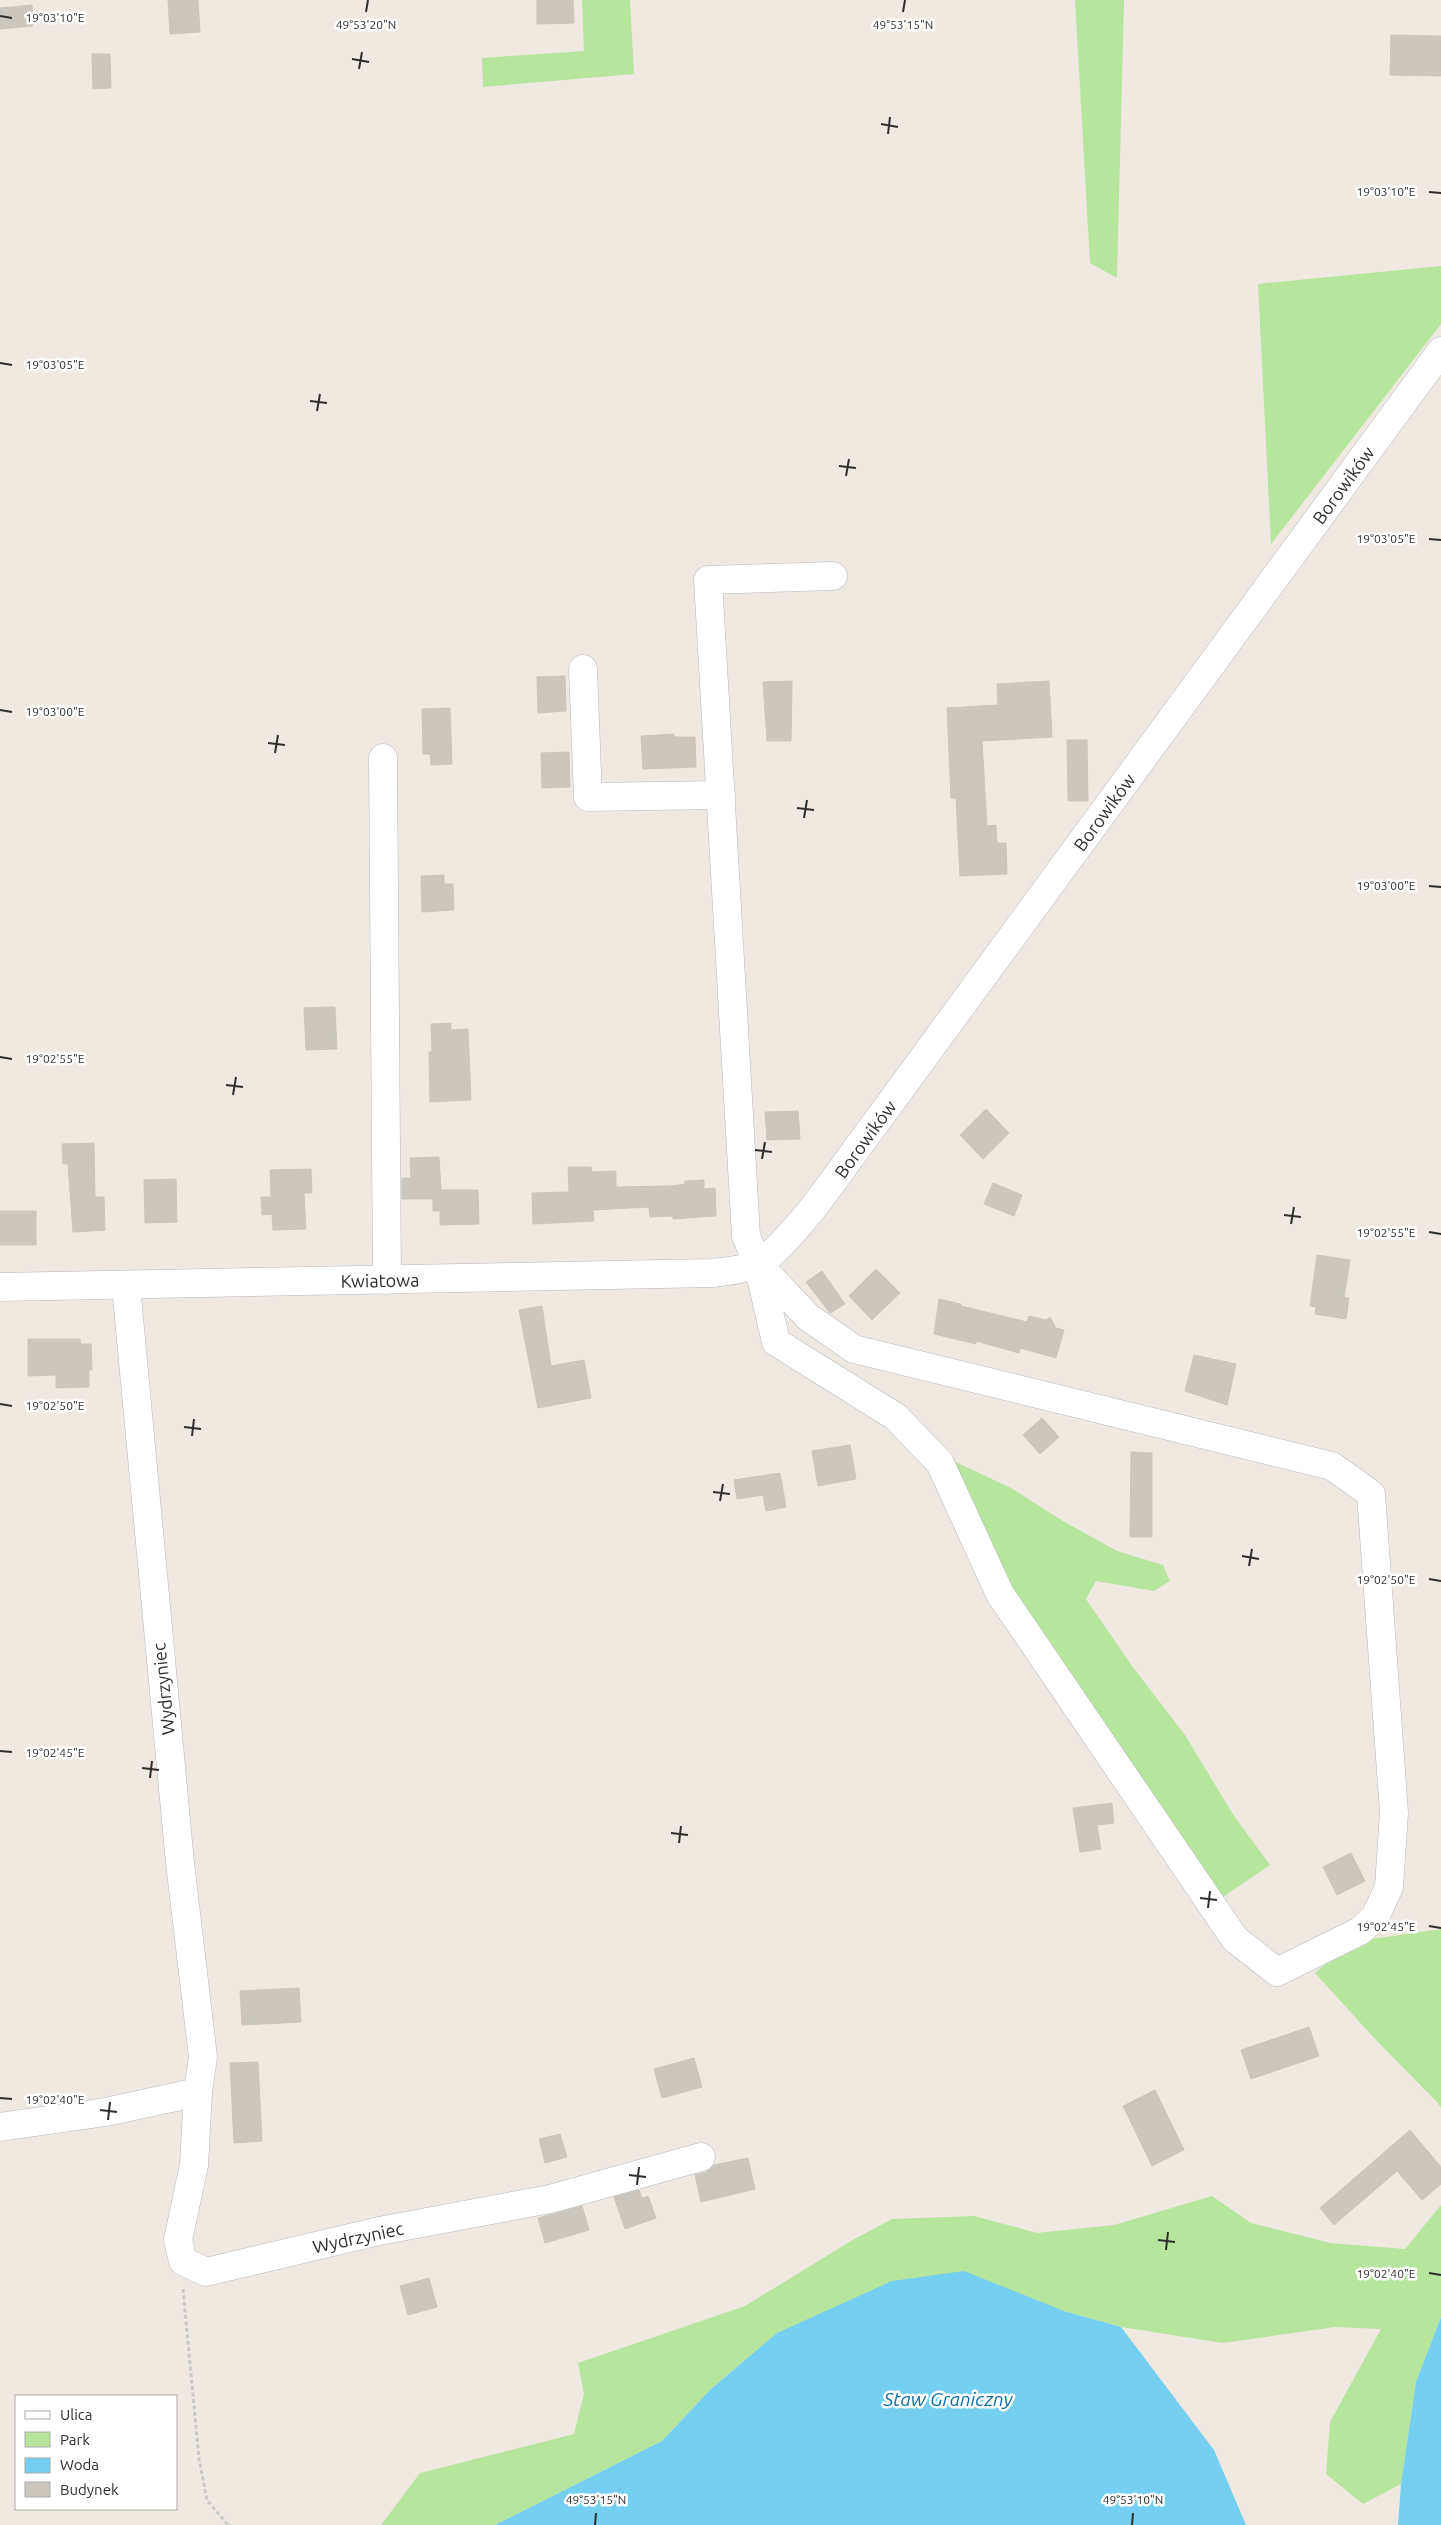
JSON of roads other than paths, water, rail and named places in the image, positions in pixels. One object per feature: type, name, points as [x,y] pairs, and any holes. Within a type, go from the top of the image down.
[{"type":"street","name":"Borowików","points":[[758,1264],[791,1234],[817,1203],[1441,352]]},
{"type":"street","points":[[758,1264],[808,1317],[854,1349],[1332,1466],[1371,1494],[1394,1813],[1389,1887],[1375,1917],[1360,1931],[1277,1972],[1235,1939],[1000,1594],[940,1463],[896,1417],[776,1342],[758,1264],[746,1236],[708,580],[833,576]]},
{"type":"street","points":[[583,669],[588,797],[721,795]]},
{"type":"street","points":[[383,758],[387,1280]]},
{"type":"street","name":"Kwiatowa","points":[[0,1287],[713,1273],[739,1270],[758,1264]]},
{"type":"street","name":"Wydrzyniec","points":[[126,1286],[180,1863],[203,2057],[198,2092],[194,2165],[178,2240],[183,2261],[206,2272],[379,2231],[550,2200],[701,2158]]},
{"type":"street","points":[[0,2127],[106,2112],[198,2092]]},
{"type":"water","name":"Staw Graniczny","points":[[964,2271],[1064,2311],[1121,2327],[1214,2450],[1246,2525],[495,2525],[662,2441],[711,2389],[777,2333],[892,2281]]},
{"type":"water","points":[[1441,2317],[1441,2525],[1398,2525],[1401,2484],[1416,2382]]}]
